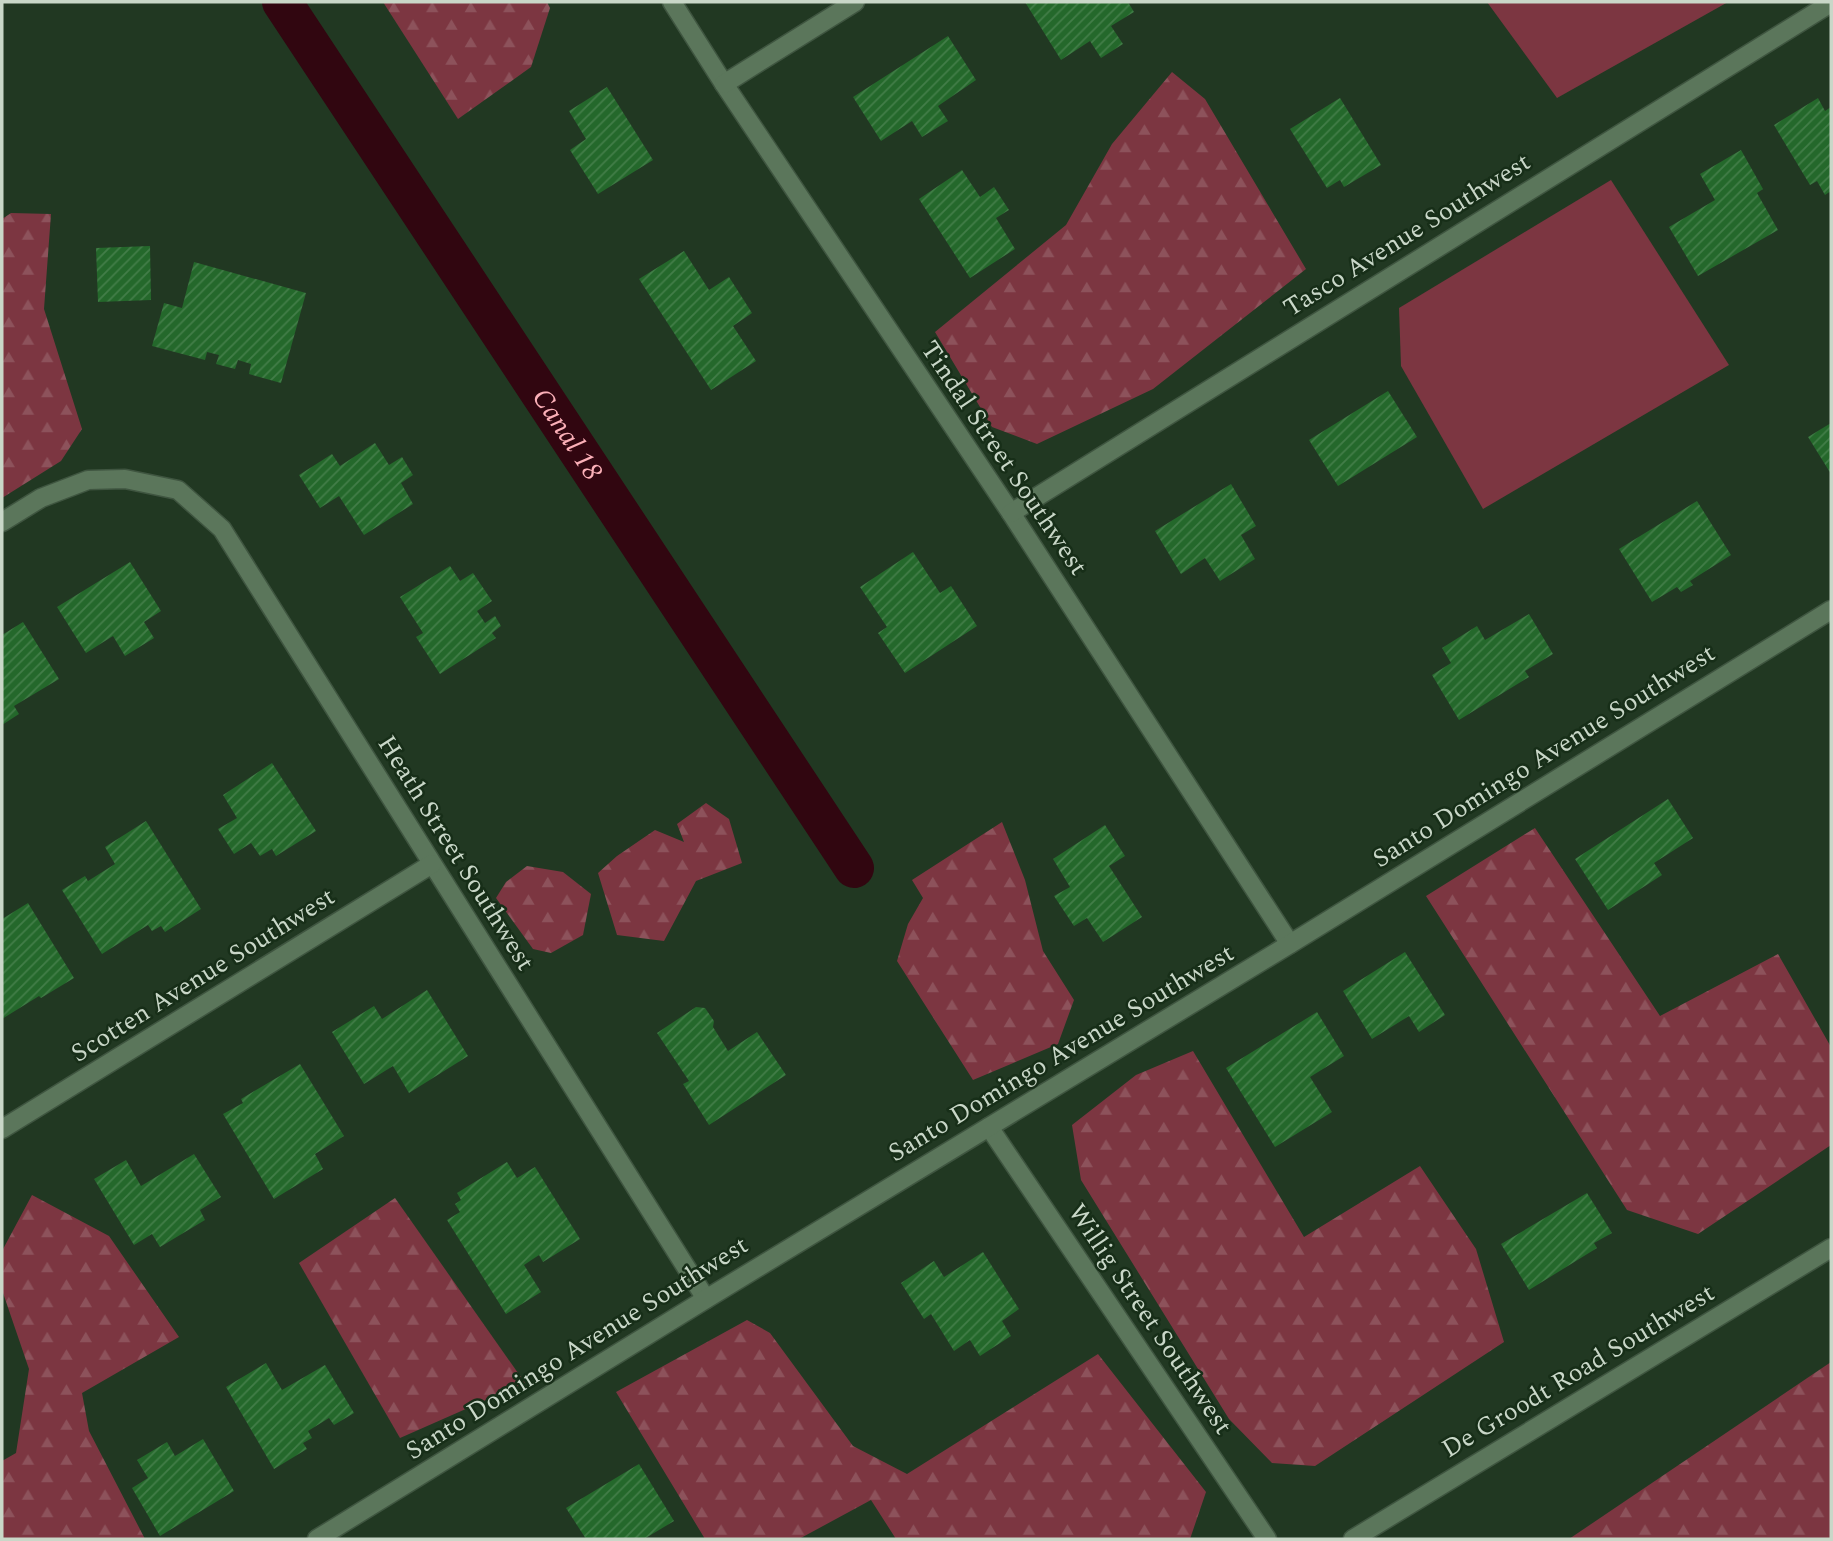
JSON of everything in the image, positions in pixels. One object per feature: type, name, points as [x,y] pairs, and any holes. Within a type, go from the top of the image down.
[{"type":"street","name":"Tindal Street Southwest","points":[[672,2],[1011,513],[1290,944]]},
{"type":"street","points":[[724,84],[855,2]]},
{"type":"street","name":"Tasco Avenue Southwest","points":[[1011,513],[1831,3]]},
{"type":"street","name":"Heath Street Southwest","points":[[2,522],[41,498],[88,480],[125,479],[178,490],[222,529],[706,1299]]},
{"type":"street","name":"Santo Domingo Avenue Southwest","points":[[317,1539],[1831,610]]},
{"type":"street","name":"Scotten Avenue Southwest","points":[[2,1129],[432,864]]},
{"type":"street","name":"Willig Street Southwest","points":[[989,1127],[1267,1539]]},
{"type":"street","name":"De Groodt Road Southwest","points":[[1353,1539],[1831,1248]]},
{"type":"green space","points":[[383,2],[547,2],[550,8],[531,67],[458,119]]},
{"type":"green space","points":[[1487,2],[1728,2],[1557,98]]},
{"type":"green space","points":[[1172,72],[1205,99],[1306,269],[1153,389],[1037,444],[992,427],[935,332],[1066,225],[1112,144]]},
{"type":"green space","points":[[1611,180],[1729,365],[1483,509],[1401,366],[1399,308]]},
{"type":"green space","points":[[11,213],[51,214],[44,309],[82,429],[61,461],[2,498],[2,219]]},
{"type":"green space","points":[[706,803],[729,819],[742,863],[696,881],[664,941],[617,935],[598,873],[617,856],[655,830],[684,842],[677,824]]},
{"type":"green space","points":[[1002,822],[1025,880],[1043,951],[1074,1000],[1058,1044],[973,1080],[897,961],[908,924],[923,898],[912,880]]},
{"type":"green space","points":[[1535,828],[1660,1016],[1778,954],[1831,1047],[1831,1145],[1698,1234],[1627,1210],[1426,896]]},
{"type":"green space","points":[[527,866],[563,872],[591,894],[583,935],[551,953],[533,949],[496,898],[506,882]]},
{"type":"green space","points":[[1193,1051],[1304,1237],[1420,1166],[1476,1249],[1504,1342],[1315,1466],[1272,1463],[1229,1419],[1081,1180],[1072,1125],[1136,1075]]},
{"type":"green space","points":[[32,1195],[109,1236],[179,1337],[82,1393],[89,1431],[145,1539],[2,1539],[2,1461],[16,1453],[29,1369],[2,1290],[2,1251]]},
{"type":"green space","points":[[395,1198],[525,1383],[400,1438],[299,1263]]},
{"type":"green space","points":[[747,1320],[770,1333],[853,1446],[907,1474],[1098,1354],[1206,1492],[1190,1539],[896,1539],[871,1500],[799,1539],[705,1539],[616,1392]]},
{"type":"green space","points":[[1831,1362],[1831,1539],[1569,1539]]},
{"type":"building","points":[[1025,2],[1128,2],[1134,12],[1111,26],[1123,44],[1101,58],[1090,41],[1061,60]]},
{"type":"building","points":[[948,36],[976,80],[938,106],[948,121],[922,137],[912,121],[881,141],[853,97]]},
{"type":"building","points":[[607,87],[653,160],[598,194],[570,150],[586,139],[569,111]]},
{"type":"building","points":[[1340,98],[1381,165],[1344,187],[1340,180],[1327,188],[1290,129]]},
{"type":"building","points":[[1818,98],[1825,111],[1831,107],[1831,191],[1825,195],[1817,181],[1810,185],[1774,125]]},
{"type":"building","points":[[1741,150],[1763,189],[1757,193],[1778,230],[1698,276],[1669,227],[1715,200],[1700,174]]},
{"type":"building","points":[[962,170],[980,197],[994,187],[1009,210],[996,218],[1015,249],[970,278],[919,199]]},
{"type":"building","points":[[150,246],[151,300],[98,302],[96,248]]},
{"type":"building","points":[[684,251],[709,290],[729,277],[752,313],[733,326],[756,361],[711,390],[639,279]]},
{"type":"building","points":[[194,262],[306,293],[281,383],[249,374],[251,364],[238,360],[235,369],[216,364],[219,355],[207,352],[205,360],[152,346],[164,303],[182,308]]},
{"type":"building","points":[[1388,391],[1417,437],[1338,486],[1309,440]]},
{"type":"building","points":[[1831,423],[1831,474],[1808,437]]},
{"type":"building","points":[[375,443],[389,465],[402,457],[413,475],[401,483],[413,504],[364,535],[339,496],[320,508],[299,475],[332,454],[340,466]]},
{"type":"building","points":[[1231,484],[1256,526],[1241,535],[1255,559],[1220,581],[1205,558],[1181,574],[1155,531]]},
{"type":"building","points":[[1697,501],[1731,555],[1690,581],[1693,585],[1681,592],[1677,587],[1652,602],[1619,549]]},
{"type":"building","points":[[913,552],[940,593],[951,586],[977,626],[905,673],[878,633],[887,627],[860,587]]},
{"type":"building","points":[[130,562],[161,611],[144,622],[154,638],[125,656],[113,636],[86,653],[57,607]]},
{"type":"building","points":[[450,566],[460,581],[473,573],[492,601],[477,611],[485,623],[495,616],[501,626],[492,633],[496,638],[440,674],[416,637],[423,633],[400,597]]},
{"type":"building","points":[[1529,614],[1553,654],[1525,671],[1529,677],[1459,720],[1432,675],[1451,663],[1442,648],[1477,626],[1485,640]]},
{"type":"building","points":[[23,622],[59,679],[14,706],[19,714],[2,725],[2,635]]},
{"type":"building","points":[[272,763],[316,831],[276,856],[272,849],[260,856],[251,843],[234,854],[218,829],[237,818],[223,795]]},
{"type":"building","points":[[1668,799],[1693,838],[1654,863],[1662,875],[1608,910],[1575,859]]},
{"type":"building","points":[[146,821],[201,909],[165,932],[161,926],[152,931],[148,925],[102,954],[62,890],[85,876],[88,881],[115,864],[105,847]]},
{"type":"building","points":[[1105,825],[1125,856],[1109,866],[1142,917],[1103,942],[1087,918],[1074,926],[1054,896],[1070,887],[1053,859]]},
{"type":"building","points":[[28,903],[74,978],[2,1019],[2,919]]},
{"type":"building","points":[[1405,952],[1445,1015],[1419,1032],[1409,1016],[1372,1039],[1343,991]]},
{"type":"building","points":[[427,990],[468,1056],[409,1093],[393,1066],[364,1084],[332,1032],[374,1006],[382,1019]]},
{"type":"building","points":[[696,1007],[705,1008],[728,1051],[757,1032],[786,1075],[709,1125],[683,1084],[689,1081],[657,1033]]},
{"type":"building","points":[[1317,1012],[1344,1056],[1310,1077],[1332,1112],[1275,1147],[1226,1068]]},
{"type":"building","points":[[300,1064],[344,1136],[315,1154],[323,1169],[274,1199],[223,1114],[243,1103],[241,1099]]},
{"type":"building","points":[[194,1154],[221,1197],[200,1210],[205,1220],[160,1247],[152,1234],[134,1245],[94,1179],[126,1160],[141,1186]]},
{"type":"building","points":[[507,1162],[517,1178],[535,1167],[580,1239],[543,1262],[539,1255],[524,1265],[541,1292],[506,1314],[447,1220],[460,1212],[455,1204],[461,1200],[457,1193]]},
{"type":"building","points":[[1587,1193],[1612,1233],[1594,1243],[1597,1248],[1529,1290],[1501,1244]]},
{"type":"building","points":[[983,1252],[1019,1309],[1002,1321],[1011,1336],[980,1356],[970,1340],[954,1351],[931,1314],[924,1319],[901,1283],[934,1261],[944,1277]]},
{"type":"building","points":[[266,1363],[282,1390],[325,1365],[354,1413],[334,1425],[329,1418],[308,1431],[312,1438],[303,1443],[307,1449],[274,1469],[226,1387]]},
{"type":"building","points":[[203,1439],[234,1491],[160,1536],[132,1488],[148,1478],[137,1460],[167,1442],[175,1456]]},
{"type":"building","points":[[639,1464],[674,1521],[644,1539],[586,1539],[566,1508]]},
{"type":"waterway","name":"Canal 18","points":[[282,2],[854,868]]}]
